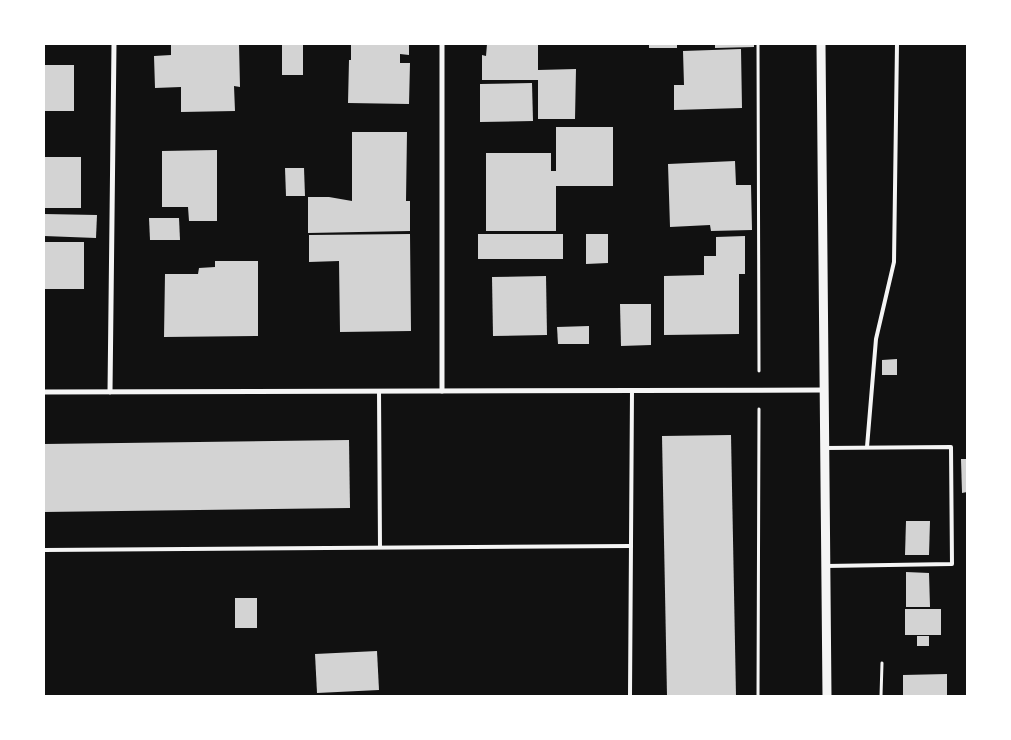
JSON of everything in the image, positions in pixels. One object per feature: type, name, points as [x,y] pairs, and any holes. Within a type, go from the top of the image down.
[{"type":"street","points":[[110,392],[114,44]]},
{"type":"street","points":[[442,44],[442,390]]},
{"type":"street","points":[[820,44],[827,696]]},
{"type":"street","points":[[44,392],[825,390]]},
{"type":"lane","points":[[867,447],[876,339],[894,262],[897,44]]},
{"type":"lane","points":[[630,696],[632,390]]},
{"type":"lane","points":[[379,391],[380,547]]},
{"type":"lane","points":[[825,448],[951,447],[952,564],[826,566]]},
{"type":"lane","points":[[44,550],[631,546]]},
{"type":"path","points":[[758,44],[758,696]]},
{"type":"path","points":[[881,696],[882,663]]},
{"type":"building","points":[[171,44],[239,44],[240,87],[234,86],[235,111],[181,112],[181,87],[155,88],[154,56],[171,55]]},
{"type":"building","points":[[282,44],[303,44],[303,75],[282,75]]},
{"type":"building","points":[[351,44],[409,44],[409,55],[400,54],[400,63],[410,63],[409,104],[348,103]]},
{"type":"building","points":[[487,44],[538,44],[538,70],[576,69],[575,119],[538,119],[538,80],[482,80],[482,55],[486,56]]},
{"type":"building","points":[[649,44],[677,44],[677,48],[649,48]]},
{"type":"building","points":[[715,44],[754,44],[754,47],[715,48]]},
{"type":"building","points":[[741,49],[742,108],[674,110],[674,85],[684,85],[683,51]]},
{"type":"building","points":[[44,65],[74,65],[74,111],[44,111]]},
{"type":"building","points":[[532,83],[533,121],[480,122],[480,84]]},
{"type":"building","points":[[556,127],[613,127],[613,186],[556,186],[556,231],[486,231],[486,153],[551,153],[551,171],[556,171]]},
{"type":"building","points":[[352,132],[407,132],[406,201],[410,201],[410,231],[308,233],[308,197],[329,197],[352,201]]},
{"type":"building","points":[[217,150],[217,221],[189,221],[188,207],[162,207],[162,151]]},
{"type":"building","points":[[44,157],[81,157],[81,208],[44,208]]},
{"type":"building","points":[[735,161],[736,185],[751,185],[752,230],[711,231],[710,225],[670,227],[668,164]]},
{"type":"building","points":[[285,168],[304,168],[305,196],[286,196]]},
{"type":"building","points":[[44,214],[97,215],[96,238],[44,236]]},
{"type":"building","points":[[149,218],[179,218],[180,240],[150,240]]},
{"type":"building","points":[[410,234],[411,331],[340,332],[339,261],[309,262],[309,235]]},
{"type":"building","points":[[478,234],[563,234],[563,259],[478,259]]},
{"type":"building","points":[[586,234],[608,234],[608,263],[586,264]]},
{"type":"building","points":[[745,236],[745,274],[739,274],[739,334],[664,335],[664,276],[704,275],[704,256],[716,256],[716,237]]},
{"type":"building","points":[[44,242],[84,242],[84,289],[44,289]]},
{"type":"building","points":[[215,261],[258,261],[258,336],[164,337],[165,274],[198,274],[199,268],[215,267]]},
{"type":"building","points":[[546,276],[547,335],[493,336],[492,277]]},
{"type":"building","points":[[620,304],[651,304],[651,345],[621,346]]},
{"type":"building","points":[[589,326],[589,344],[558,344],[557,327]]},
{"type":"building","points":[[897,359],[897,375],[882,375],[882,360]]},
{"type":"building","points":[[731,435],[736,696],[667,696],[662,436]]},
{"type":"building","points":[[349,440],[350,508],[44,512],[44,444]]},
{"type":"building","points":[[961,459],[967,459],[967,492],[962,493]]},
{"type":"building","points":[[906,521],[930,521],[929,555],[905,555]]},
{"type":"building","points":[[906,572],[929,573],[930,607],[906,607]]},
{"type":"building","points":[[235,598],[257,598],[257,628],[235,628]]},
{"type":"building","points":[[905,609],[941,609],[941,635],[905,635]]},
{"type":"building","points":[[917,636],[929,636],[929,646],[917,646]]},
{"type":"building","points":[[377,651],[379,690],[317,693],[315,654]]},
{"type":"building","points":[[947,674],[947,696],[903,696],[903,675]]}]
